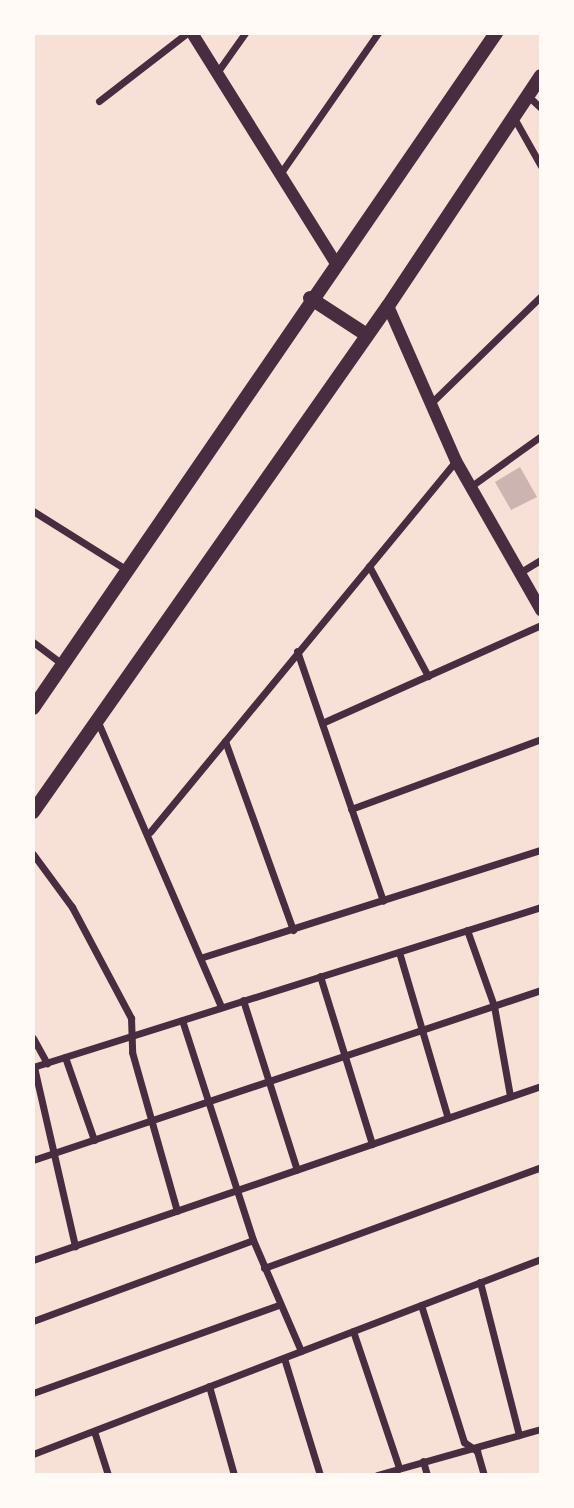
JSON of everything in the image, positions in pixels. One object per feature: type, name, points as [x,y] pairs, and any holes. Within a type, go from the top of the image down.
[{"type":"main road","points":[[33,708],[310,298],[496,33]]},
{"type":"main road","points":[[33,812],[388,306],[541,76]]},
{"type":"main road","points":[[310,298],[367,335]]},
{"type":"street","points":[[99,100],[189,33],[278,178],[335,262]]},
{"type":"street","points":[[216,74],[245,33]]},
{"type":"street","points":[[278,178],[378,33]]},
{"type":"street","points":[[527,96],[541,108]]},
{"type":"street","points":[[513,116],[541,166]]},
{"type":"street","points":[[429,405],[541,296]]},
{"type":"street","points":[[388,306],[429,405],[456,461],[541,610]]},
{"type":"street","points":[[470,487],[541,436]]},
{"type":"street","points":[[150,832],[456,461]]},
{"type":"street","points":[[33,511],[127,570]]},
{"type":"street","points":[[519,573],[541,560]]},
{"type":"street","points":[[369,566],[428,676]]},
{"type":"street","points":[[322,723],[541,625]]},
{"type":"street","points":[[33,642],[63,664]]},
{"type":"street","points":[[297,651],[383,901]]},
{"type":"street","points":[[97,720],[150,832],[222,1007]]},
{"type":"street","points":[[351,809],[541,739]]},
{"type":"street","points":[[225,741],[293,930]]},
{"type":"street","points":[[203,957],[541,850]]},
{"type":"street","points":[[33,854],[104,961],[131,1018],[131,1037],[177,1211]]},
{"type":"street","points":[[75,1246],[33,1067],[541,907]]},
{"type":"street","points":[[467,930],[494,1006],[510,1096]]},
{"type":"street","points":[[399,952],[447,1118]]},
{"type":"street","points":[[320,976],[372,1144]]},
{"type":"street","points":[[33,1160],[541,990]]},
{"type":"street","points":[[243,1000],[297,1170]]},
{"type":"street","points":[[182,1020],[253,1240],[301,1351]]},
{"type":"street","points":[[33,1038],[47,1063]]},
{"type":"street","points":[[65,1057],[94,1140]]},
{"type":"street","points":[[33,1260],[541,1086]]},
{"type":"street","points":[[264,1268],[541,1167]]},
{"type":"street","points":[[33,1321],[253,1240]]},
{"type":"street","points":[[33,1454],[541,1259]]},
{"type":"street","points":[[480,1282],[519,1435]]},
{"type":"street","points":[[33,1393],[279,1305]]},
{"type":"street","points":[[421,1305],[464,1442],[472,1447],[484,1475]]},
{"type":"street","points":[[353,1331],[399,1468]]},
{"type":"street","points":[[284,1357],[320,1475]]},
{"type":"street","points":[[209,1387],[234,1475]]},
{"type":"street","points":[[377,1475],[541,1429]]},
{"type":"street","points":[[94,1431],[108,1475]]},
{"type":"street","points":[[423,1461],[427,1475]]},
{"type":"building","points":[[520,467],[537,497],[511,510],[495,482]]}]
